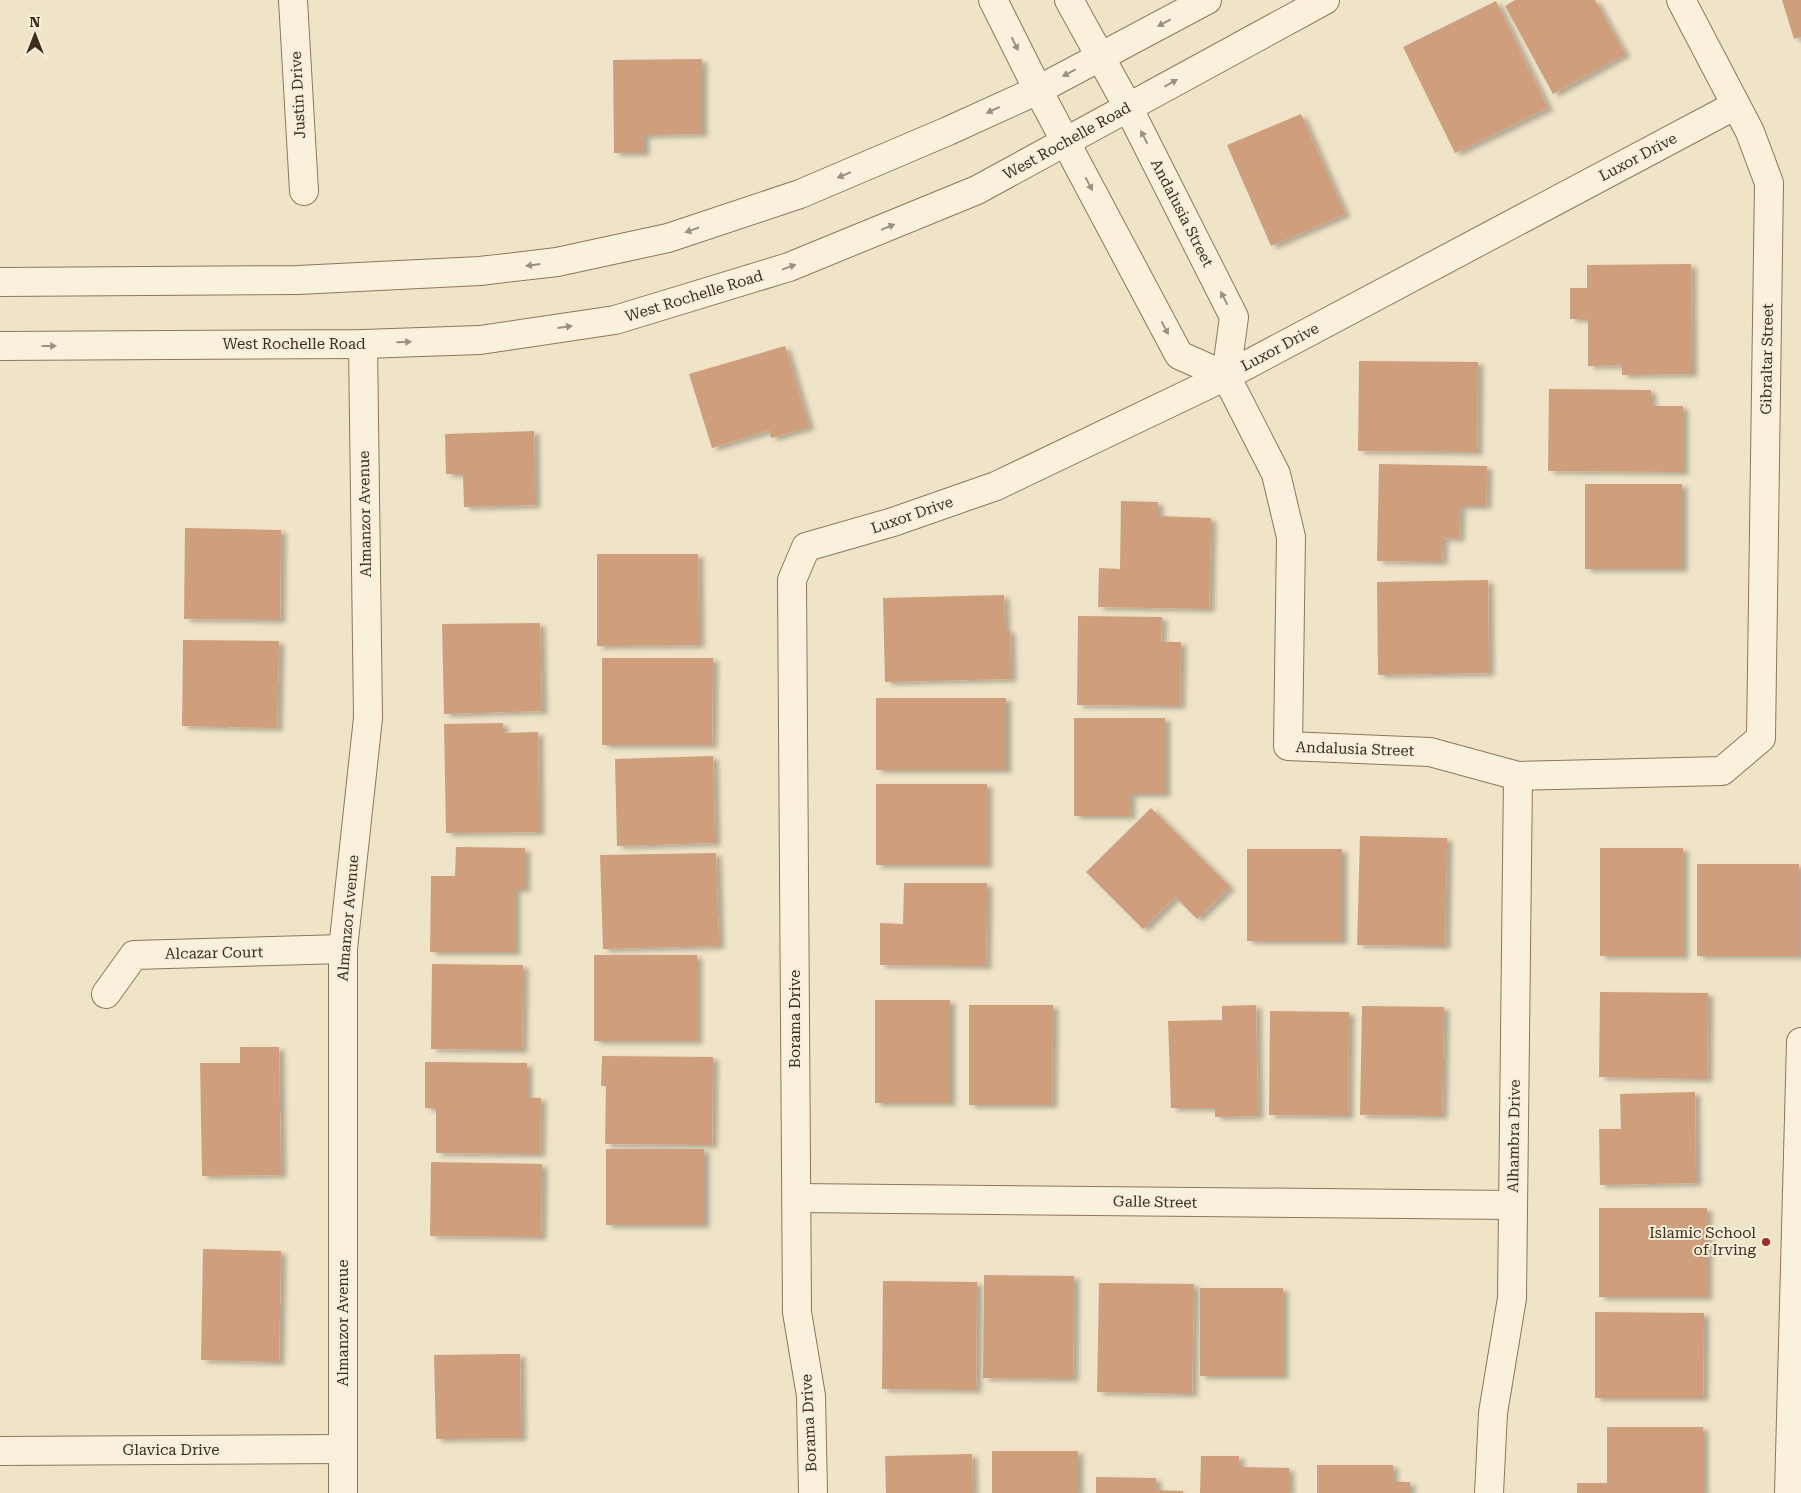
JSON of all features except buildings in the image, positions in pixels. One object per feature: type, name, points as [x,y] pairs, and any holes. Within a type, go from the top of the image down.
[{"type":"street","name":"Justin Drive","points":[[293,0],[304,191]]},
{"type":"street","points":[[993,0],[1038,90],[1179,355],[1226,376]]},
{"type":"street","name":"Andalusia Street","points":[[1069,0],[1128,107],[1234,317],[1226,376],[1276,474],[1291,537],[1288,746],[1430,752],[1518,776],[1722,771],[1761,738]]},
{"type":"street","points":[[0,282],[298,280],[480,271],[556,262],[668,238],[800,194],[948,131],[1038,90],[1207,0]]},
{"type":"street","name":"West Rochelle Road","points":[[0,346],[363,344],[480,340],[615,320],[789,267],[977,190],[1324,0]]},
{"type":"street","name":"Gibraltar Street","points":[[1681,0],[1750,132],[1769,184],[1761,738]]},
{"type":"street","name":"Luxor Drive","points":[[806,547],[893,522],[996,486],[1226,376],[1736,105]]},
{"type":"street","name":"Almanzor Avenue","points":[[342,1493],[343,950],[368,718],[363,344]]},
{"type":"street","name":"Borama Drive","points":[[806,547],[792,580],[797,1312],[811,1396],[813,1493]]},
{"type":"street","name":"Alhambra Drive","points":[[1489,1493],[1493,1413],[1512,1298],[1518,776]]},
{"type":"street","name":"Alcazar Court","points":[[106,994],[134,955],[343,950]]},
{"type":"street","points":[[1790,1493],[1801,1042]]},
{"type":"street","name":"Galle Street","points":[[797,1198],[1513,1205]]},
{"type":"street","name":"Glavica Drive","points":[[0,1451],[343,1449]]},
{"type":"place","name":"Islamic School of Irving","points":[[1766,1242]]}]
